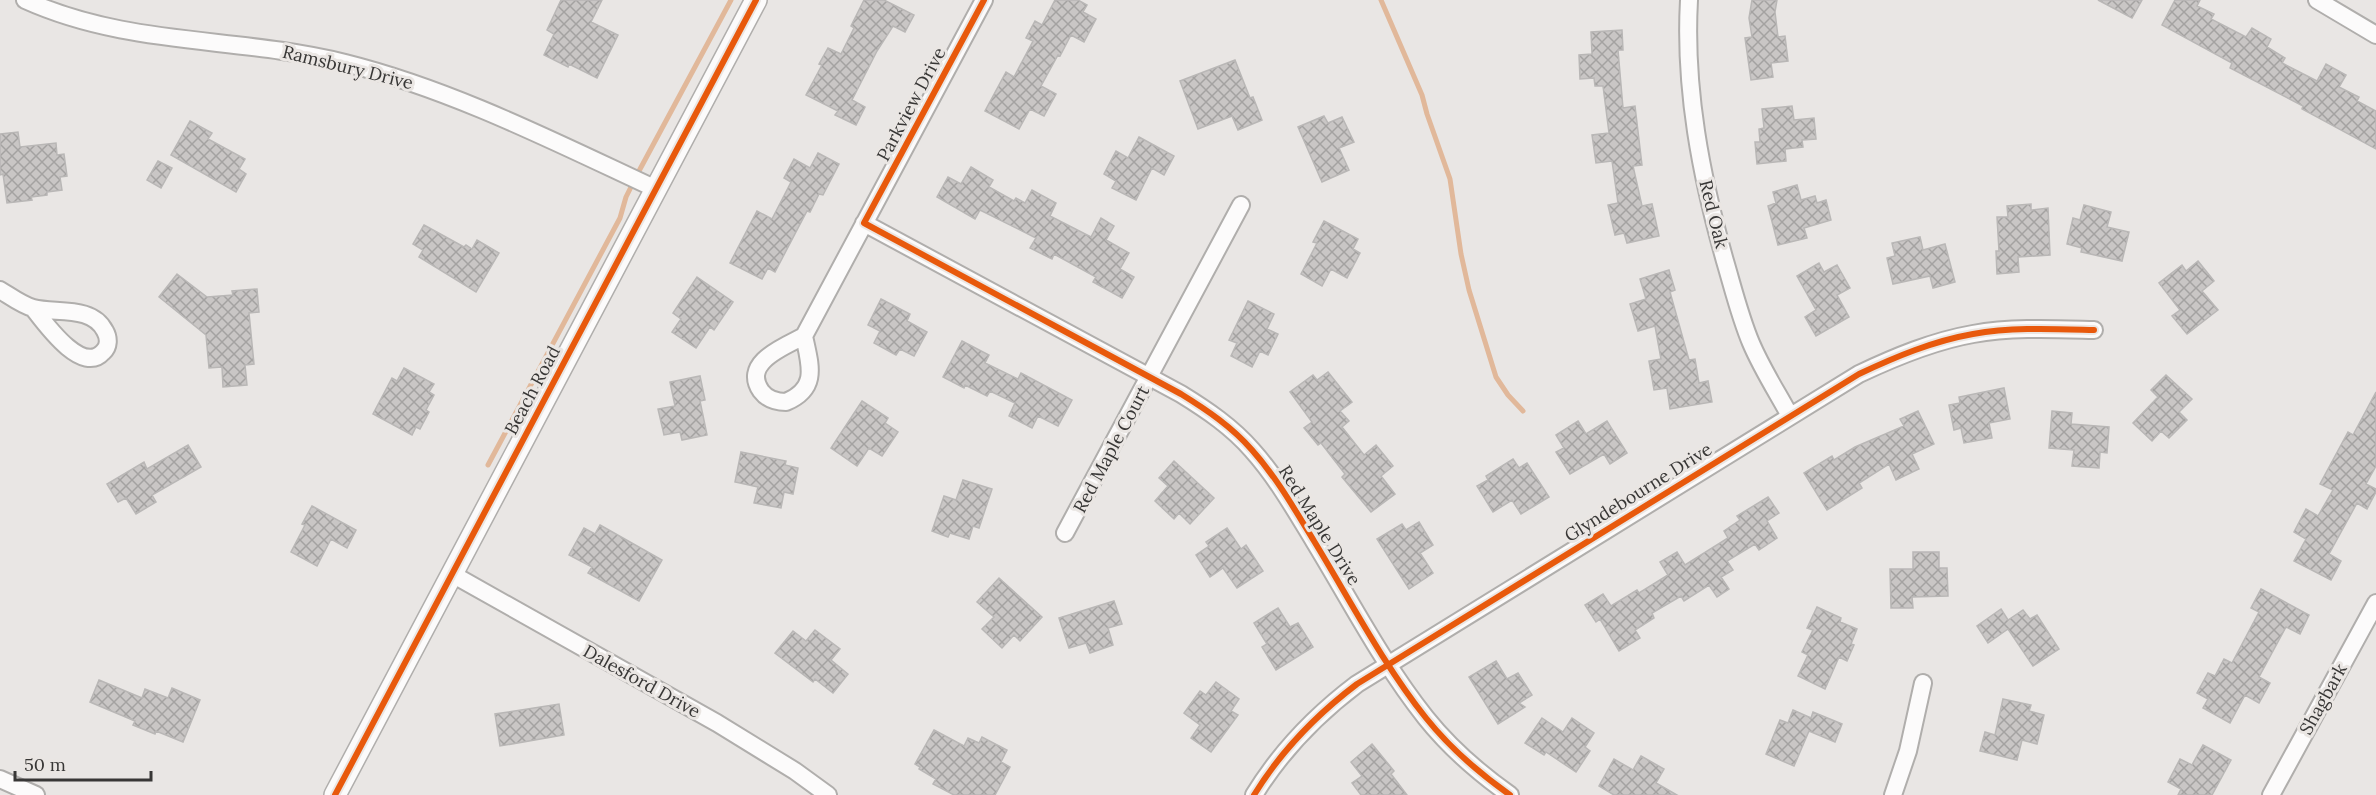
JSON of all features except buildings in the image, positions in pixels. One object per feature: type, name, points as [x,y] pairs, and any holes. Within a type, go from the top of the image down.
[{"type":"street","name":"Ramsbury Drive","points":[[25,0],[65,16],[130,33],[280,50],[378,72],[446,95],[656,189]]},
{"type":"street","name":"Beach Road","points":[[335,795],[756,0]]},
{"type":"street","name":"Parkview Drive","points":[[804,336],[984,0]]},
{"type":"street","name":"Red Oak","points":[[1689,0],[1688,33],[1692,101],[1697,144],[1707,190],[1742,319],[1762,367],[1790,416]]},
{"type":"street","points":[[2317,0],[2376,35]]},
{"type":"street","name":"Red Maple Court","points":[[1065,533],[1241,205]]},
{"type":"street","name":"Red Maple Drive","points":[[864,223],[1150,376],[1211,413],[1253,451],[1289,499],[1388,662],[1421,711],[1468,762],[1510,795]]},
{"type":"street","points":[[0,290],[33,308]]},
{"type":"street","name":"Glyndebourne Drive","points":[[1254,795],[1276,763],[1314,719],[1388,662],[1859,374],[1912,350],[1939,342],[1994,332],[2041,329],[2094,330]]},
{"type":"street","name":"Dalesford Drive","points":[[452,574],[708,718],[795,771],[828,795]]},
{"type":"street","name":"Shagbark","points":[[2271,795],[2376,603]]},
{"type":"street","points":[[1893,795],[1908,752],[1923,683]]},
{"type":"street","points":[[0,779],[36,795]]},
{"type":"waterway","points":[[488,465],[620,218],[626,197],[639,171],[731,0]]},
{"type":"waterway","points":[[1381,0],[1422,95],[1450,179],[1461,254],[1469,290],[1496,377],[1523,411]]},
{"type":"cycle path","points":[[335,795],[756,0]]},
{"type":"cycle path","points":[[984,0],[864,223],[1181,394],[1228,426],[1261,461],[1285,494],[1381,654],[1426,718],[1465,760],[1510,795]]},
{"type":"cycle path","points":[[1254,795],[1276,763],[1300,735],[1327,708],[1357,684],[1859,374],[1914,350],[1973,334],[2018,329],[2094,330]]}]
